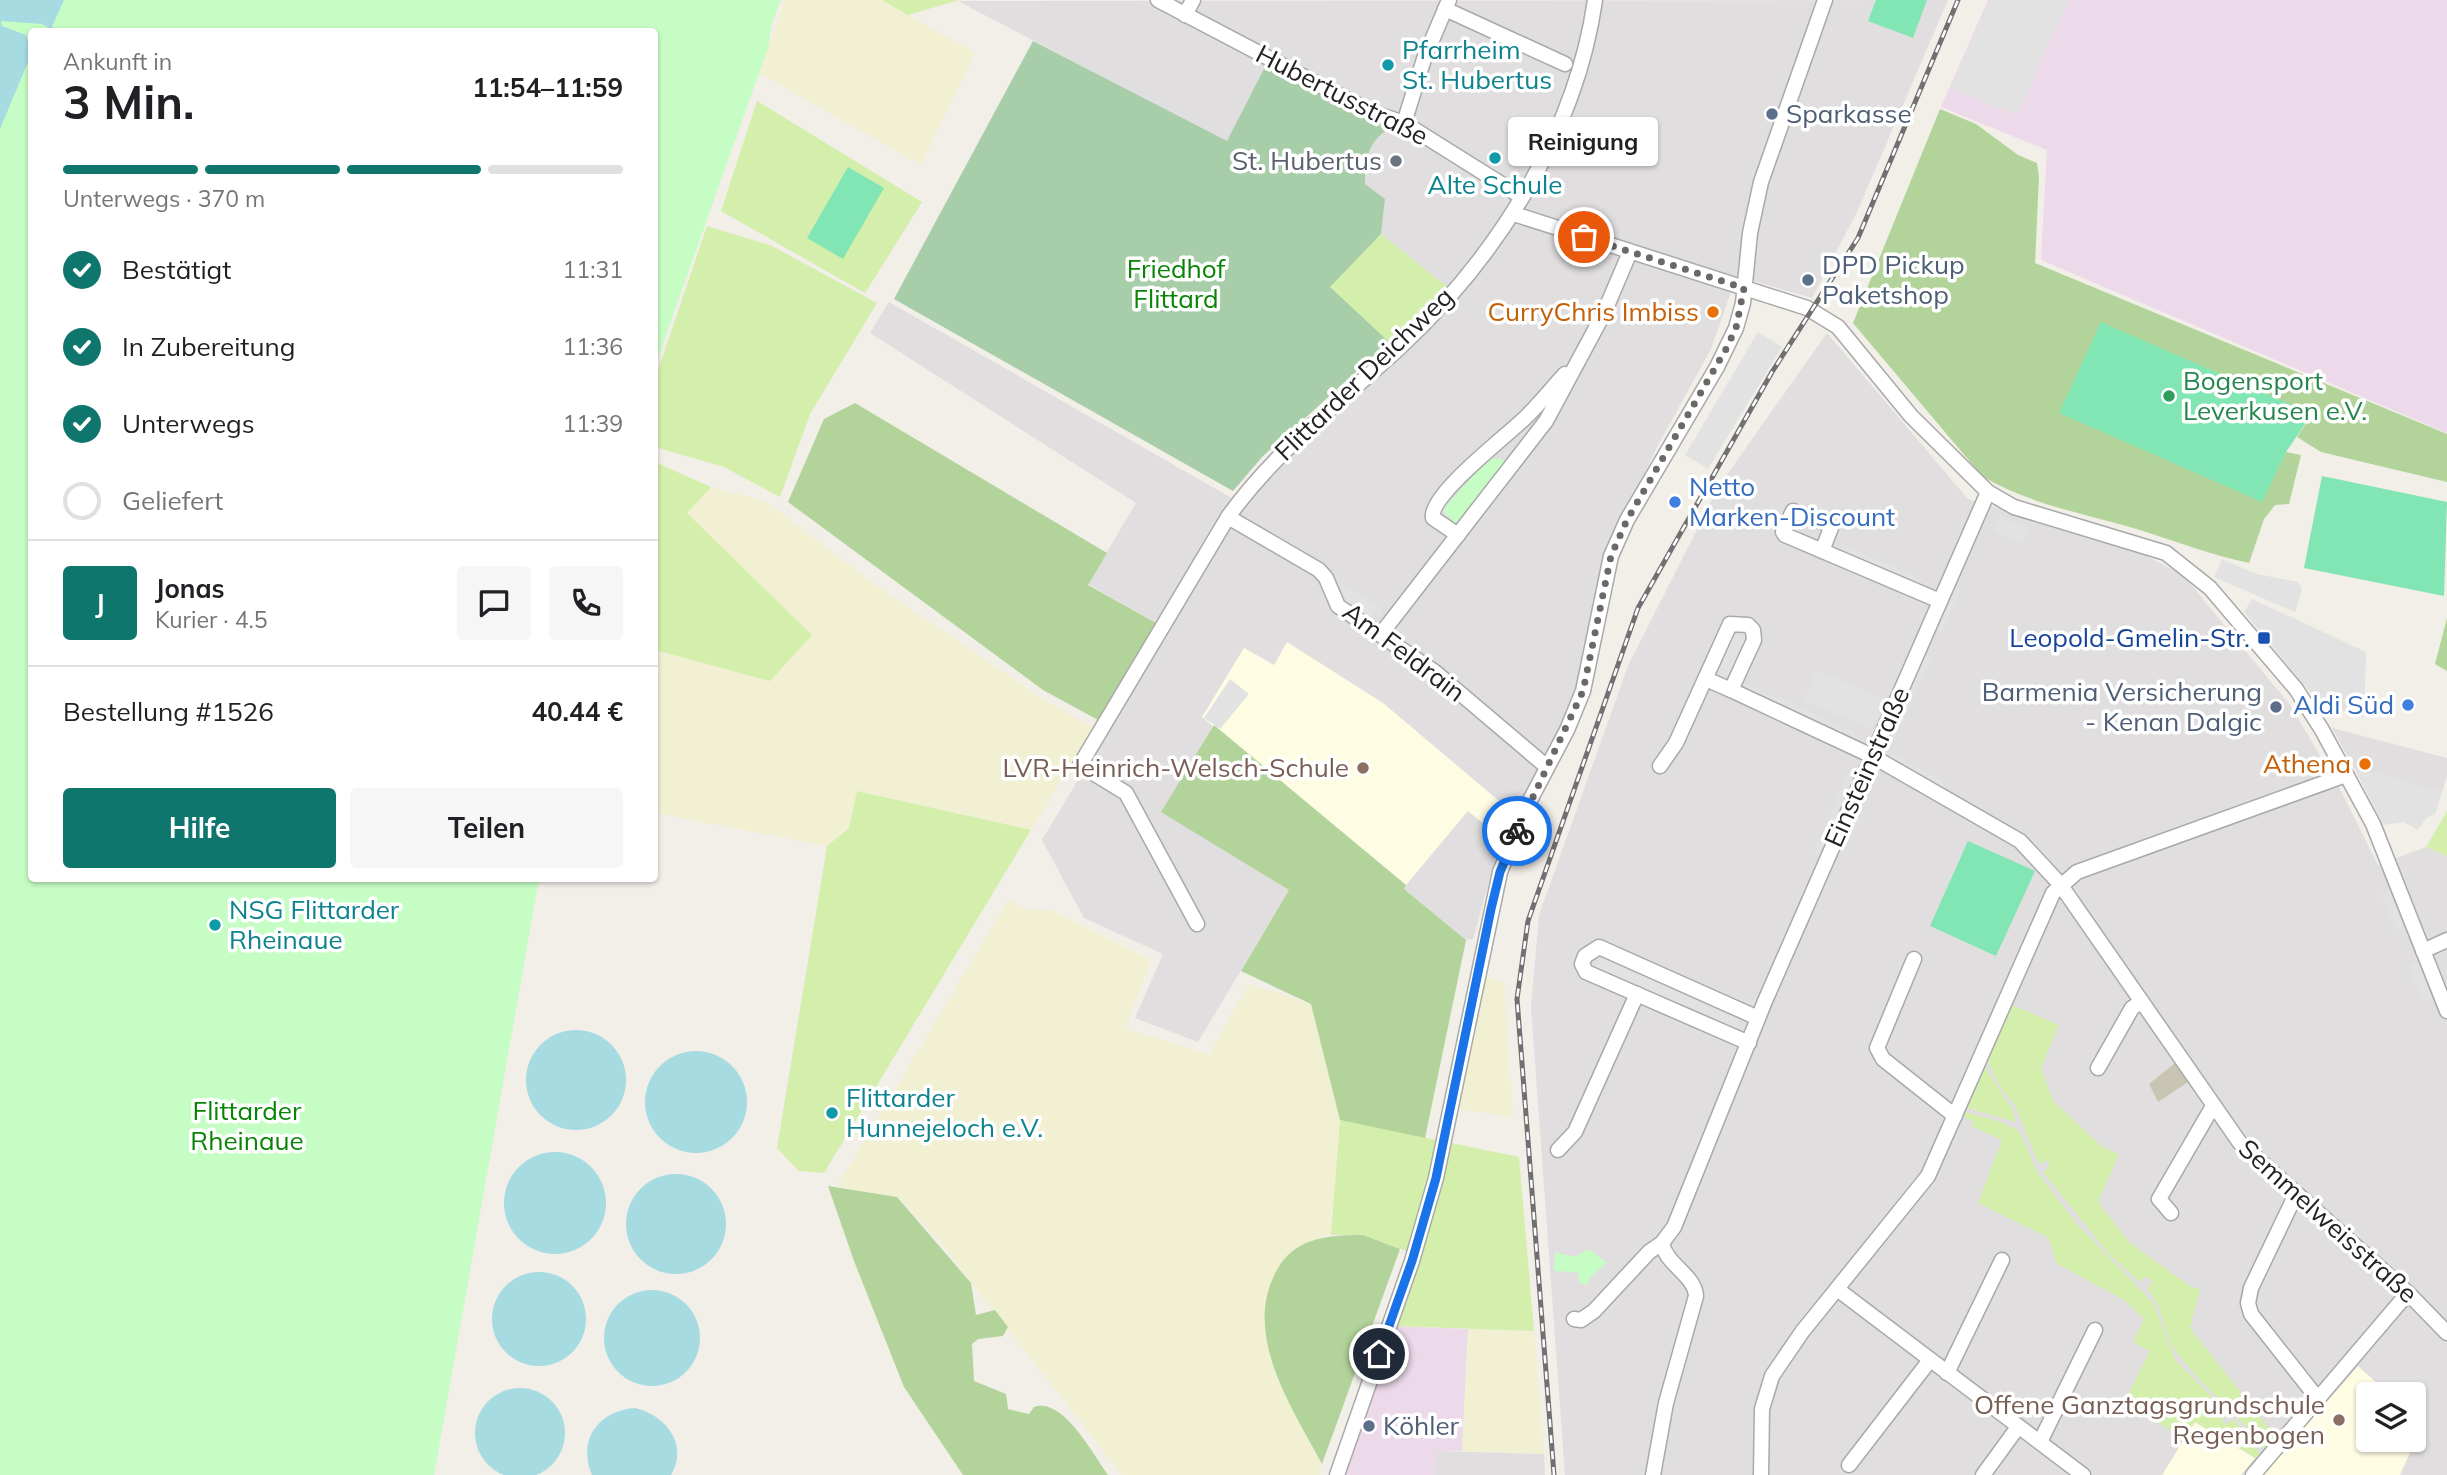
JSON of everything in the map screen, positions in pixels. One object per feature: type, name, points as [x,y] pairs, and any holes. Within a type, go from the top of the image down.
[{"type":"street","name":"Hubertusstraße","points":[[1158,0],[1371,112],[1404,123],[1522,197]]},
{"type":"street","points":[[1185,15],[1193,0]]},
{"type":"street","name":"Flittarder Deichweg","points":[[1197,924],[1126,793],[1080,765],[1240,500],[1287,448],[1414,334],[1488,250],[1514,214],[1552,136],[1579,71],[1595,0]]},
{"type":"street","points":[[1337,1475],[1425,1218],[1442,1153],[1500,872],[1583,691],[1611,556],[1627,520],[1736,328],[1744,288],[1749,233],[1762,182],[1825,0]]},
{"type":"street","points":[[1404,123],[1424,60],[1447,4],[1565,64]]},
{"type":"street","points":[[1514,214],[1812,310],[1839,327],[1911,416],[1988,492],[2014,507],[2140,543],[2181,562],[2210,588],[2296,689],[2373,824],[2447,1011]]},
{"type":"street","points":[[1381,634],[1546,421],[1604,313],[1630,252]]},
{"type":"street","points":[[1458,535],[1433,518],[1434,506],[1461,476],[1528,416],[1575,363]]},
{"type":"street","name":"Einsteinstraße","points":[[1574,1319],[1581,1320],[1594,1311],[1649,1252],[1662,1243],[1674,1227],[1758,1018],[1988,492]]},
{"type":"street","name":"Am Feldrain","points":[[1228,517],[1319,570],[1326,578],[1338,606],[1435,672],[1547,767]]},
{"type":"street","points":[[1822,551],[1940,601]]},
{"type":"street","points":[[1660,766],[1676,743],[1730,624],[1748,625],[1753,630],[1754,640],[1731,690]]},
{"type":"street","name":"Semmelweisstraße","points":[[1706,678],[1872,756],[2020,841],[2060,884],[2213,1106],[2250,1155],[2408,1293],[2447,1333]]},
{"type":"street","points":[[1761,1475],[1762,1420],[1767,1389],[1780,1362],[1928,1176],[2053,893],[2060,884],[2077,872],[2346,775]]},
{"type":"street","points":[[2423,951],[2447,940]]},
{"type":"street","points":[[1749,1043],[1587,972],[1582,964],[1585,956],[1599,947],[1758,1018]]},
{"type":"street","points":[[1914,959],[1877,1048],[1883,1059],[1955,1116]]},
{"type":"street","points":[[1558,1150],[1575,1132],[1637,994]]},
{"type":"street","points":[[2098,1068],[2132,1008],[2141,1002]]},
{"type":"street","points":[[2171,1213],[2159,1199],[2213,1106]]},
{"type":"street","points":[[2296,1194],[2251,1288],[2248,1303],[2256,1321],[2318,1399]]},
{"type":"street","points":[[1653,1475],[1666,1403],[1696,1296],[1692,1283],[1669,1259],[1662,1243]]},
{"type":"street","points":[[1947,1373],[2002,1260]]},
{"type":"street","points":[[1837,1289],[2083,1475]]},
{"type":"street","points":[[2253,1475],[2408,1293]]},
{"type":"street","points":[[2040,1442],[2095,1330]]},
{"type":"street","points":[[1849,1465],[1930,1360]]},
{"type":"street","points":[[1983,1475],[2018,1427]]},
{"type":"shaded area","points":[[1948,0],[1857,212],[1812,298],[1510,211],[1450,289],[1381,234],[1385,199],[1365,184],[1365,160],[1377,136],[1227,142],[958,1]]},
{"type":"shaded area","points":[[1988,0],[2447,0],[2447,433],[2041,260],[2047,150],[1941,107]]},
{"type":"shaded area","points":[[1990,0],[2069,0],[2017,115],[1950,89]]},
{"type":"shaded area","points":[[1511,217],[1731,292],[1711,349],[1657,447],[1604,560],[1578,681],[1562,725],[1501,838],[1473,939],[1466,940],[1404,889],[1406,885],[1214,726],[1162,812],[1289,890],[1198,1042],[1135,1018],[1163,954],[1084,918],[1042,840],[1170,627],[1156,623],[1088,584],[1136,503],[870,333],[889,302],[1242,504],[1269,471],[1419,337]]},
{"type":"shaded area","points":[[1758,332],[1782,347],[1708,469],[1685,455]]},
{"type":"shaded area","points":[[1827,333],[1968,499],[2137,551],[2183,575],[2290,705],[2341,791],[2378,865],[2426,847],[2447,856],[2447,1475],[1565,1475],[1531,1007],[1539,915],[1628,666],[1719,486]]},
{"type":"shaded area","points":[[2000,516],[2029,529],[2022,544],[1993,531]]},
{"type":"shaded area","points":[[1843,545],[1920,578],[1923,588],[1840,552]]},
{"type":"shaded area","points":[[2222,559],[2256,574],[2298,582],[2302,589],[2295,612],[2214,577]]},
{"type":"shaded area","points":[[1339,582],[1381,608],[1383,616],[1371,612],[1373,623],[1348,607]]},
{"type":"shaded area","points":[[1958,587],[1960,590],[1943,629],[1932,633],[1951,590]]},
{"type":"shaded area","points":[[2252,599],[2366,652],[2364,718],[2318,702],[2244,612]]},
{"type":"shaded area","points":[[1731,633],[1747,640],[1731,677],[1715,670]]},
{"type":"shaded area","name":"LVR-Heinrich-Welsch-Schule","points":[[1287,642],[1383,703],[1511,811],[1501,838],[1468,811],[1406,885],[1202,717],[1244,648],[1274,665]]},
{"type":"shaded area","points":[[1929,654],[1931,657],[1895,738],[1885,741],[1922,657]]},
{"type":"shaded area","points":[[1817,670],[1885,700],[1872,729],[1804,700]]},
{"type":"shaded area","points":[[1230,679],[1249,694],[1220,729],[1204,718]]},
{"type":"shaded area","points":[[1748,685],[1853,731],[1857,741],[1745,692]]},
{"type":"shaded area","points":[[2332,728],[2447,758],[2447,776],[2442,792],[2354,768]]},
{"type":"shaded area","points":[[1893,754],[1942,781],[1945,792],[1891,762],[1889,755]]},
{"type":"shaded area","points":[[2354,768],[2442,792],[2435,814],[2426,818],[2418,830],[2404,822],[2384,825]]},
{"type":"shaded area","points":[[1859,769],[1823,853],[1817,856],[1814,852],[1849,772]]},
{"type":"shaded area","points":[[2389,891],[2404,928],[2396,931],[2381,894]]},
{"type":"shaded area","points":[[1602,955],[1741,1016],[1734,1032],[1595,971]]},
{"type":"shaded area","points":[[2418,962],[2432,998],[2423,1002],[2409,965]]},
{"type":"shaded area","points":[[2175,1063],[2188,1082],[2158,1102],[2149,1084]]},
{"type":"shaded area","points":[[1393,1326],[1468,1329],[1462,1451],[1435,1451],[1434,1475],[1345,1475]]},
{"type":"shaded area","name":"Offene Ganztagsgrundschule Regenbogen","points":[[2358,1366],[2376,1382],[2356,1382],[2356,1452],[2410,1452],[2400,1475],[2263,1475]]},
{"type":"shaded area","points":[[2195,1422],[2255,1458],[2241,1475],[2162,1475]]},
{"type":"shaded area","points":[[1435,1451],[1544,1454],[1545,1475],[1434,1475]]},
{"type":"green space","name":"Flittarder Rheinaue","points":[[0,0],[781,0],[771,27],[769,45],[658,358],[658,28],[28,28],[28,882],[538,882],[434,1475],[0,1475]]},
{"type":"green space","points":[[785,0],[882,0],[975,53],[921,165],[759,73]]},
{"type":"green space","points":[[882,0],[959,0],[908,15]]},
{"type":"green space","points":[[1876,0],[1927,0],[1913,38],[1868,21]]},
{"type":"green space","name":"Friedhof Flittard","points":[[1033,41],[1227,141],[1266,65],[1390,128],[1372,145],[1366,167],[1365,184],[1385,199],[1381,234],[1330,287],[1389,342],[1263,456],[1233,491],[894,299]]},
{"type":"green space","points":[[757,101],[922,202],[865,293],[721,211]]},
{"type":"green space","points":[[1940,109],[1976,124],[2018,155],[2037,163],[2039,177],[2035,263],[2447,434],[2447,482],[2321,452],[2297,437],[2312,415],[2076,379],[2060,413],[2262,501],[2286,452],[2301,455],[2289,504],[2275,505],[2264,519],[2249,563],[2039,502],[1982,476],[1853,323]]},
{"type":"green space","points":[[848,167],[884,188],[843,259],[807,238]]},
{"type":"green space","points":[[707,226],[772,246],[877,303],[810,414],[780,497],[724,467],[658,448],[658,370]]},
{"type":"green space","points":[[1381,234],[1450,289],[1389,342],[1329,287]]},
{"type":"green space","name":"Bogensport Leverkusen e.V.","points":[[2101,322],[2312,414],[2286,452],[2262,502],[2059,413]]},
{"type":"green space","points":[[855,403],[1107,553],[1088,585],[1156,623],[1100,721],[1043,690],[788,502],[824,419]]},
{"type":"green space","points":[[1493,458],[1510,461],[1459,522],[1455,523],[1444,512],[1445,507],[1485,462]]},
{"type":"green space","points":[[658,463],[711,487],[687,513],[812,635],[770,681],[658,651]]},
{"type":"green space","points":[[2322,476],[2447,502],[2444,596],[2304,568]]},
{"type":"green space","points":[[711,487],[765,501],[873,583],[1043,699],[1093,727],[1031,830],[858,791],[849,828],[827,846],[658,814],[658,651],[770,681],[687,513]]},
{"type":"green space","points":[[2447,618],[2447,671],[2435,664]]},
{"type":"green space","points":[[1214,725],[1406,885],[1404,889],[1466,940],[1425,1138],[1340,1120],[1311,1004],[1241,971],[1289,890],[1161,812]]},
{"type":"green space","points":[[857,791],[1031,830],[824,1173],[799,1171],[777,1148],[827,846],[849,828]]},
{"type":"green space","points":[[2447,811],[2447,856],[2426,847]]},
{"type":"green space","points":[[1968,841],[2035,871],[1996,956],[1930,926]]},
{"type":"green space","points":[[1008,900],[1030,910],[1051,910],[1151,960],[1125,1028],[1209,1055],[1249,984],[1311,1004],[1340,1120],[1331,1235],[1320,1236],[1266,1341],[1289,1402],[1322,1464],[1319,1475],[1122,1475],[937,1238],[898,1197],[837,1187]]},
{"type":"green space","points":[[1481,977],[1504,982],[1513,1118],[1456,1108]]},
{"type":"green space","points":[[2012,1005],[2059,1025],[2041,1068],[2053,1101],[2102,1147],[2119,1154],[2098,1202],[2130,1243],[2191,1287],[2200,1289],[2190,1328],[2276,1437],[2265,1450],[2174,1349],[2157,1305],[2147,1289],[2152,1282],[2150,1278],[2145,1277],[2140,1282],[2110,1255],[2043,1172],[2049,1167],[2048,1161],[2038,1163],[2015,1105],[2001,1088],[1987,1061]]},
{"type":"green space","points":[[1985,1067],[2013,1110],[2016,1122],[1967,1108]]},
{"type":"green space","points":[[1965,1112],[2002,1122],[2019,1131],[2038,1173],[2076,1223],[2153,1303],[2176,1361],[2227,1412],[2222,1418],[2223,1422],[2228,1424],[2234,1419],[2261,1455],[2257,1459],[2195,1422],[2184,1439],[2124,1402],[2150,1351],[2133,1342],[2144,1319],[2124,1300],[2056,1263],[2049,1238],[1978,1203],[2002,1140],[1971,1126],[1974,1121],[1963,1117]]},
{"type":"green space","points":[[1340,1120],[1519,1157],[1534,1331],[1393,1326],[1417,1255],[1363,1235],[1331,1235]]},
{"type":"green space","points":[[828,1186],[897,1197],[971,1283],[976,1315],[995,1310],[1008,1327],[1003,1336],[978,1339],[972,1344],[974,1381],[1006,1394],[1008,1409],[1029,1414],[1034,1407],[1045,1406],[1056,1410],[1076,1429],[1108,1475],[963,1475],[904,1387],[854,1261]]},
{"type":"green space","points":[[1363,1235],[1400,1249],[1322,1464],[1276,1374],[1265,1326],[1266,1302],[1280,1265],[1299,1247],[1322,1238]]},
{"type":"green space","points":[[1589,1249],[1607,1263],[1589,1278],[1588,1285],[1579,1283],[1579,1275],[1576,1272],[1554,1271],[1555,1252],[1574,1257]]},
{"type":"green space","points":[[1468,1329],[1534,1331],[1544,1454],[1462,1451]]},
{"type":"water","points":[[0,0],[64,0],[51,28],[42,24],[1,21],[2,26],[26,35],[28,62],[0,129]]},
{"type":"water","points":[[576,1030],[595,1033],[612,1044],[623,1061],[626,1080],[623,1099],[612,1116],[595,1127],[576,1130],[557,1127],[540,1116],[529,1099],[526,1080],[529,1061],[540,1044],[557,1033]]},
{"type":"water","points":[[696,1051],[716,1055],[732,1066],[743,1082],[747,1102],[743,1122],[732,1138],[716,1149],[696,1153],[676,1149],[660,1138],[649,1122],[645,1102],[649,1082],[660,1066],[676,1055]]},
{"type":"water","points":[[555,1152],[574,1156],[591,1167],[602,1184],[606,1203],[602,1222],[591,1239],[574,1250],[555,1254],[536,1250],[519,1239],[508,1222],[504,1203],[508,1184],[519,1167],[536,1156]]},
{"type":"water","points":[[676,1174],[704,1182],[718,1196],[726,1224],[718,1252],[704,1266],[676,1274],[648,1266],[634,1252],[626,1224],[634,1196],[648,1182]]},
{"type":"water","points":[[530,1272],[548,1272],[573,1285],[583,1301],[586,1319],[583,1337],[573,1353],[548,1366],[530,1366],[505,1353],[492,1328],[492,1310],[505,1285]]},
{"type":"water","points":[[652,1290],[670,1294],[686,1304],[696,1320],[700,1338],[696,1356],[686,1372],[670,1382],[652,1386],[634,1382],[618,1372],[608,1356],[604,1338],[608,1320],[618,1304],[634,1294]]},
{"type":"water","points":[[511,1388],[529,1388],[545,1395],[558,1408],[565,1424],[565,1442],[558,1458],[545,1471],[534,1476],[506,1476],[495,1471],[482,1458],[475,1442],[475,1424],[482,1408],[495,1395]]},
{"type":"water","points":[[635,1408],[656,1417],[671,1433],[677,1452],[671,1475],[592,1475],[587,1450],[594,1430],[601,1421],[611,1415]]},
{"type":"railway","points":[[1554,1475],[1517,999],[1528,921],[1638,608],[1772,372],[1858,238],[1958,0]]},
{"type":"way so far","points":[[1517,831],[1527,806],[1567,730],[1583,691],[1611,556],[1627,520],[1726,349],[1736,328],[1743,303],[1744,288],[1584,237]]},
{"type":"place","name":"Pfarrheim St. Hubertus","points":[[1388,65]]},
{"type":"place","name":"Sparkasse","points":[[1772,114]]},
{"type":"place","name":"Alte Schule","points":[[1495,158]]},
{"type":"place","name":"St. Hubertus","points":[[1396,161]]},
{"type":"place","name":"Reinigung","points":[[1584,237]]},
{"type":"place","name":"DPD Pickup Paketshop","points":[[1808,280]]},
{"type":"place","name":"CurryChris Imbiss","points":[[1713,312]]},
{"type":"place","name":"Bogensport Leverkusen e.V.","points":[[2169,396]]},
{"type":"place","name":"Netto Marken-Discount","points":[[1675,502]]},
{"type":"place","name":"Leopold-Gmelin-Str.","points":[[2264,638]]},
{"type":"place","name":"Aldi Süd","points":[[2408,705]]},
{"type":"place","name":"Barmenia Versicherung - Kenan Dalgic","points":[[2276,707]]},
{"type":"place","name":"Athena","points":[[2365,764]]},
{"type":"place","name":"LVR-Heinrich-Welsch-Schule","points":[[1363,768]]},
{"type":"place","name":"NSG Flittarder Rheinaue","points":[[215,925]]},
{"type":"place","name":"Flittarder Hunnejeloch e.V.","points":[[832,1113]]},
{"type":"place","name":"Offene Ganztagsgrundschule Regenbogen","points":[[2339,1420]]},
{"type":"place","name":"Köhler","points":[[1369,1426]]},
{"type":"route","points":[[1379,1354],[1412,1261],[1436,1178],[1491,909],[1500,872],[1517,831]]}]
